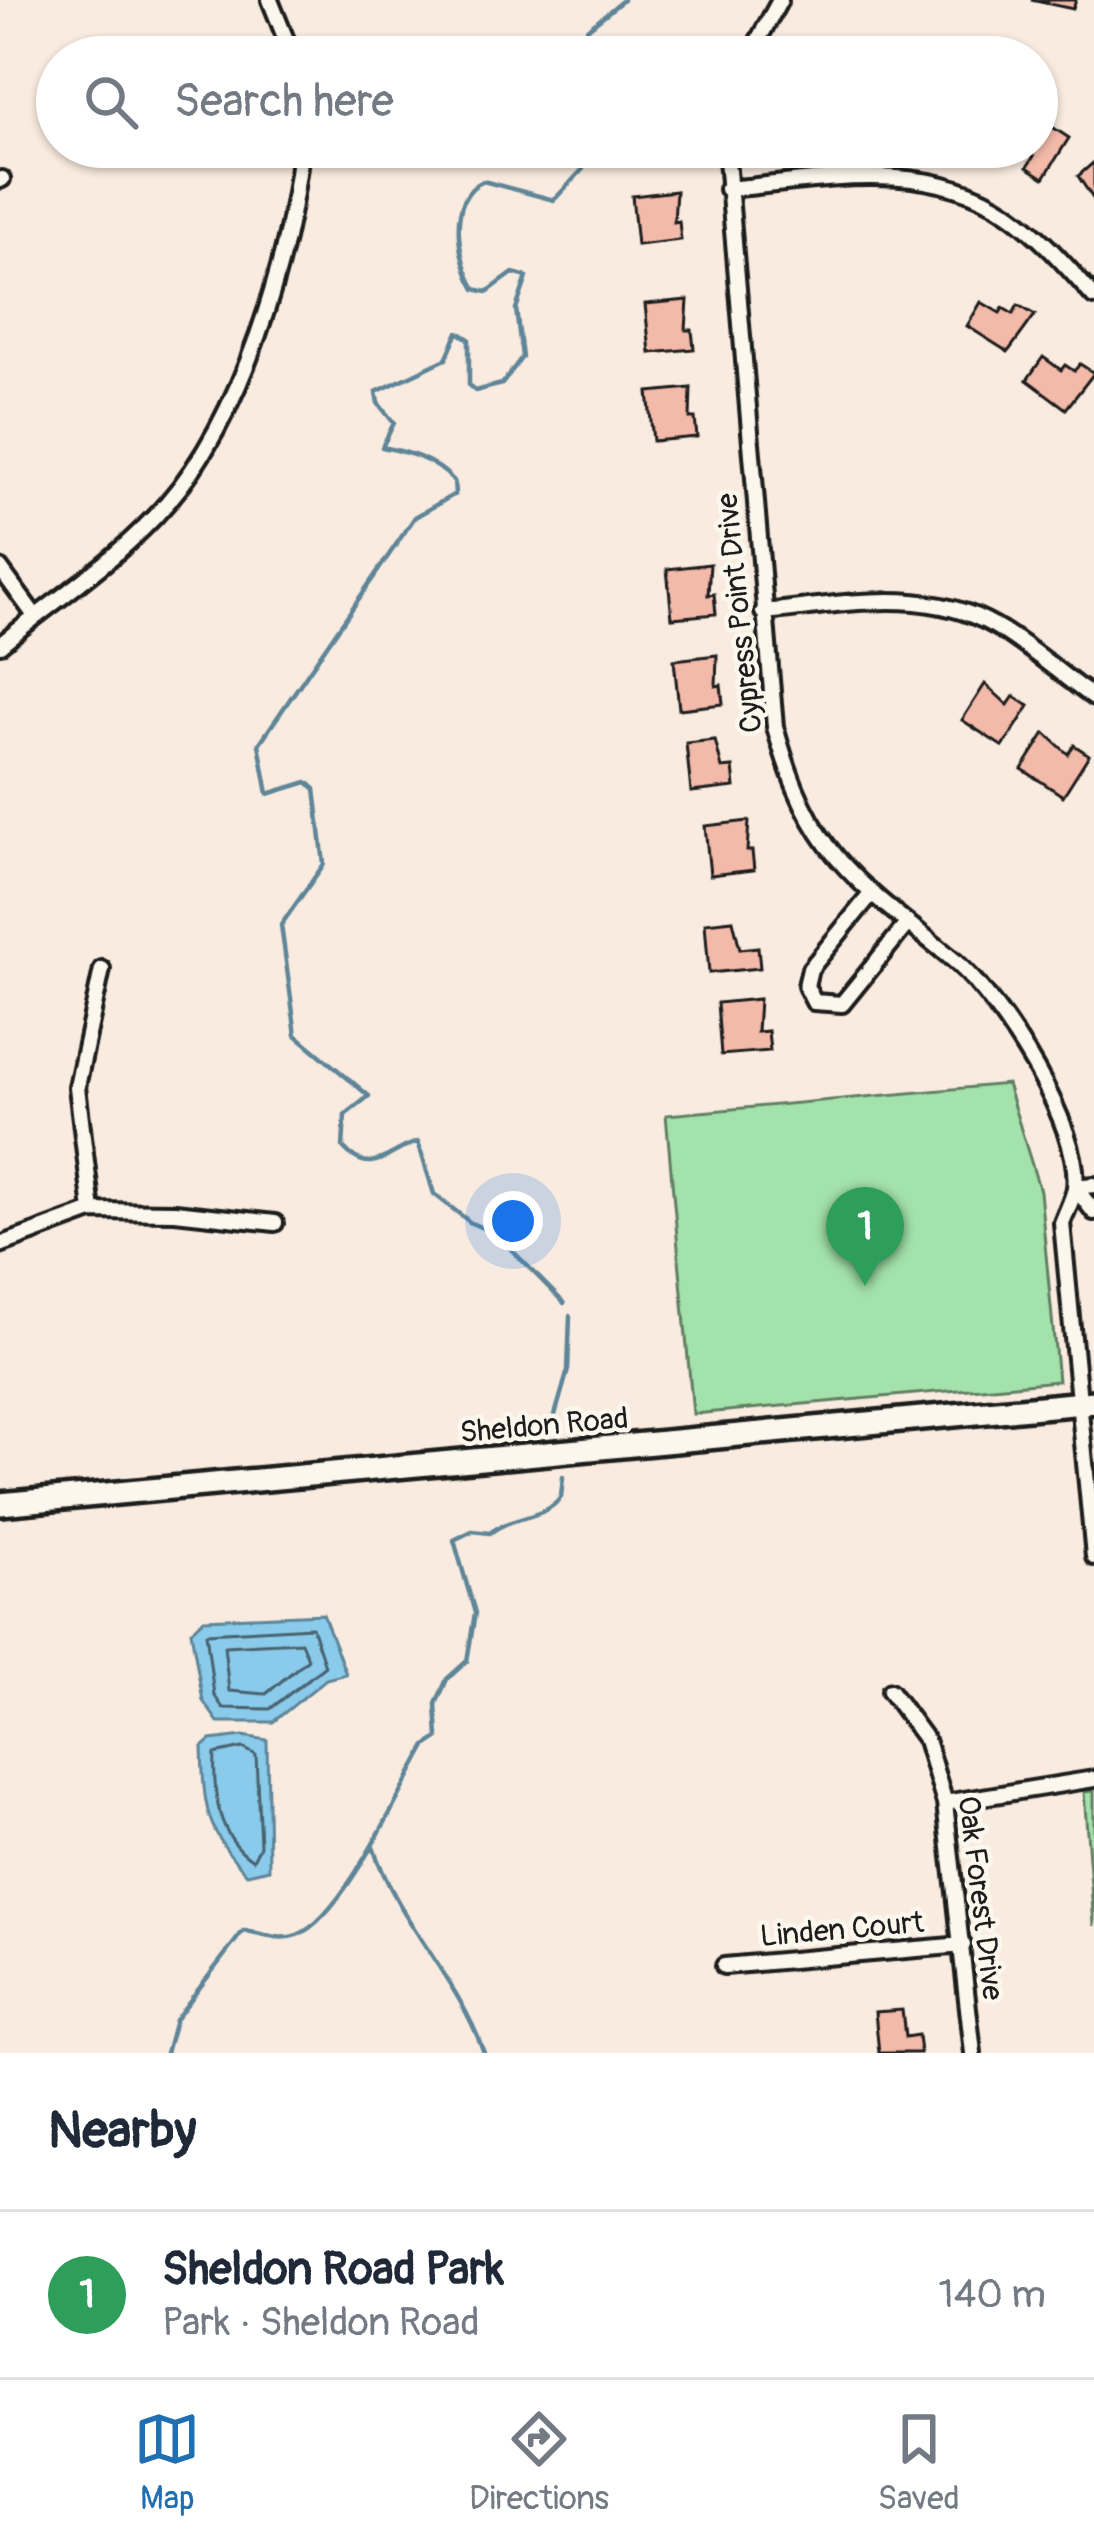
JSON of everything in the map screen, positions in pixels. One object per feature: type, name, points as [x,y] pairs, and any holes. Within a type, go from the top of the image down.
[{"type":"main road","name":"Sheldon Road","points":[[0,1504],[1087,1403]]},
{"type":"street","points":[[270,0],[285,36]]},
{"type":"street","points":[[760,36],[780,0]]},
{"type":"street","points":[[0,645],[137,533],[202,454],[273,281],[297,168]]},
{"type":"street","name":"Cypress Point Drive","points":[[726,168],[775,728],[792,781],[826,844],[872,893],[960,966],[1034,1062],[1071,1154],[1075,1187],[1062,1223],[1087,1403],[1094,1557]]},
{"type":"street","points":[[727,189],[890,176],[963,191],[1028,228],[1094,297]]},
{"type":"street","points":[[0,568],[35,616]]},
{"type":"street","points":[[763,612],[892,601],[938,604],[992,624],[1094,698]]},
{"type":"street","points":[[872,893],[806,976],[814,1002],[842,1004],[907,924]]},
{"type":"street","points":[[92,1210],[77,1087],[102,969]]},
{"type":"street","points":[[1075,1187],[1094,1185]]},
{"type":"street","name":"Cypress Point Drive","points":[[1075,1187],[1094,1212]]},
{"type":"street","points":[[0,1245],[92,1210],[274,1223]]},
{"type":"street","name":"Oak Forest Drive","points":[[890,1691],[926,1740],[945,1803],[973,2053]]},
{"type":"street","points":[[945,1803],[1094,1779]]},
{"type":"street","name":"Linden Court","points":[[724,1966],[963,1945]]},
{"type":"green space","points":[[1007,1084],[1040,1191],[1058,1381],[693,1414],[666,1115]]},
{"type":"green space","points":[[1094,1791],[1094,1926],[1084,1792]]},
{"type":"water","points":[[323,1614],[346,1674],[326,1679],[273,1722],[218,1722],[203,1701],[191,1631],[204,1619]]},
{"type":"water","points":[[243,1736],[267,1740],[269,1869],[247,1874],[223,1844],[210,1817],[202,1748],[211,1740]]},
{"type":"building","points":[[1031,0],[1076,0],[1073,9]]},
{"type":"building","points":[[1058,131],[1069,138],[1058,156]]},
{"type":"building","points":[[1094,162],[1094,200],[1078,176]]},
{"type":"building","points":[[1029,168],[1050,168],[1044,178]]},
{"type":"building","points":[[676,191],[674,222],[679,221],[681,240],[637,245],[632,196]]},
{"type":"building","points":[[688,300],[686,330],[692,330],[694,349],[650,353],[645,304]]},
{"type":"building","points":[[981,302],[1000,313],[1003,308],[1013,314],[1018,305],[1035,315],[1008,352],[967,326]]},
{"type":"building","points":[[1043,357],[1061,370],[1065,365],[1074,371],[1080,364],[1094,373],[1066,409],[1027,380]]},
{"type":"building","points":[[691,388],[690,418],[695,418],[697,437],[653,441],[648,392]]},
{"type":"building","points":[[710,564],[708,595],[714,594],[716,614],[672,618],[667,569]]},
{"type":"building","points":[[717,655],[716,686],[721,685],[723,704],[679,709],[674,660]]},
{"type":"building","points":[[985,684],[1008,705],[1014,696],[1029,706],[1003,747],[962,720]]},
{"type":"building","points":[[1045,733],[1068,754],[1074,745],[1089,755],[1063,796],[1022,769]]},
{"type":"building","points":[[715,740],[722,768],[733,767],[735,787],[691,792],[686,743]]},
{"type":"building","points":[[749,821],[747,851],[752,851],[754,870],[710,875],[705,826]]},
{"type":"building","points":[[733,920],[740,949],[758,947],[760,968],[709,973],[705,923]]},
{"type":"building","points":[[759,999],[757,1032],[768,1031],[770,1051],[721,1055],[717,1003]]},
{"type":"building","points":[[902,2010],[905,2037],[918,2035],[920,2053],[879,2053],[875,2012]]},
{"type":"waterway","points":[[588,36],[587,29],[623,0]]},
{"type":"waterway","points":[[564,1303],[496,1234],[471,1223],[434,1194],[418,1142],[372,1162],[353,1157],[343,1147],[345,1115],[369,1096],[296,1035],[281,925],[324,864],[315,789],[307,782],[268,794],[259,744],[415,517],[455,494],[454,481],[438,467],[382,447],[394,423],[378,403],[376,392],[446,359],[458,332],[469,339],[469,385],[475,391],[502,384],[522,357],[516,309],[527,277],[513,273],[487,292],[475,289],[460,247],[464,201],[483,181],[554,200],[583,168]]},
{"type":"waterway","points":[[553,1422],[568,1370],[570,1316]]},
{"type":"waterway","points":[[166,2053],[175,2020],[243,1931],[297,1935],[333,1904],[369,1850],[426,1746],[438,1738],[436,1704],[447,1679],[467,1661],[475,1613],[454,1540],[472,1531],[490,1533],[546,1510],[561,1497],[563,1477]]},
{"type":"waterway","points":[[373,1847],[397,1900],[459,2000],[484,2053]]},
{"type":"place","name":"Sheldon Road Park","points":[[865,1286]]}]
